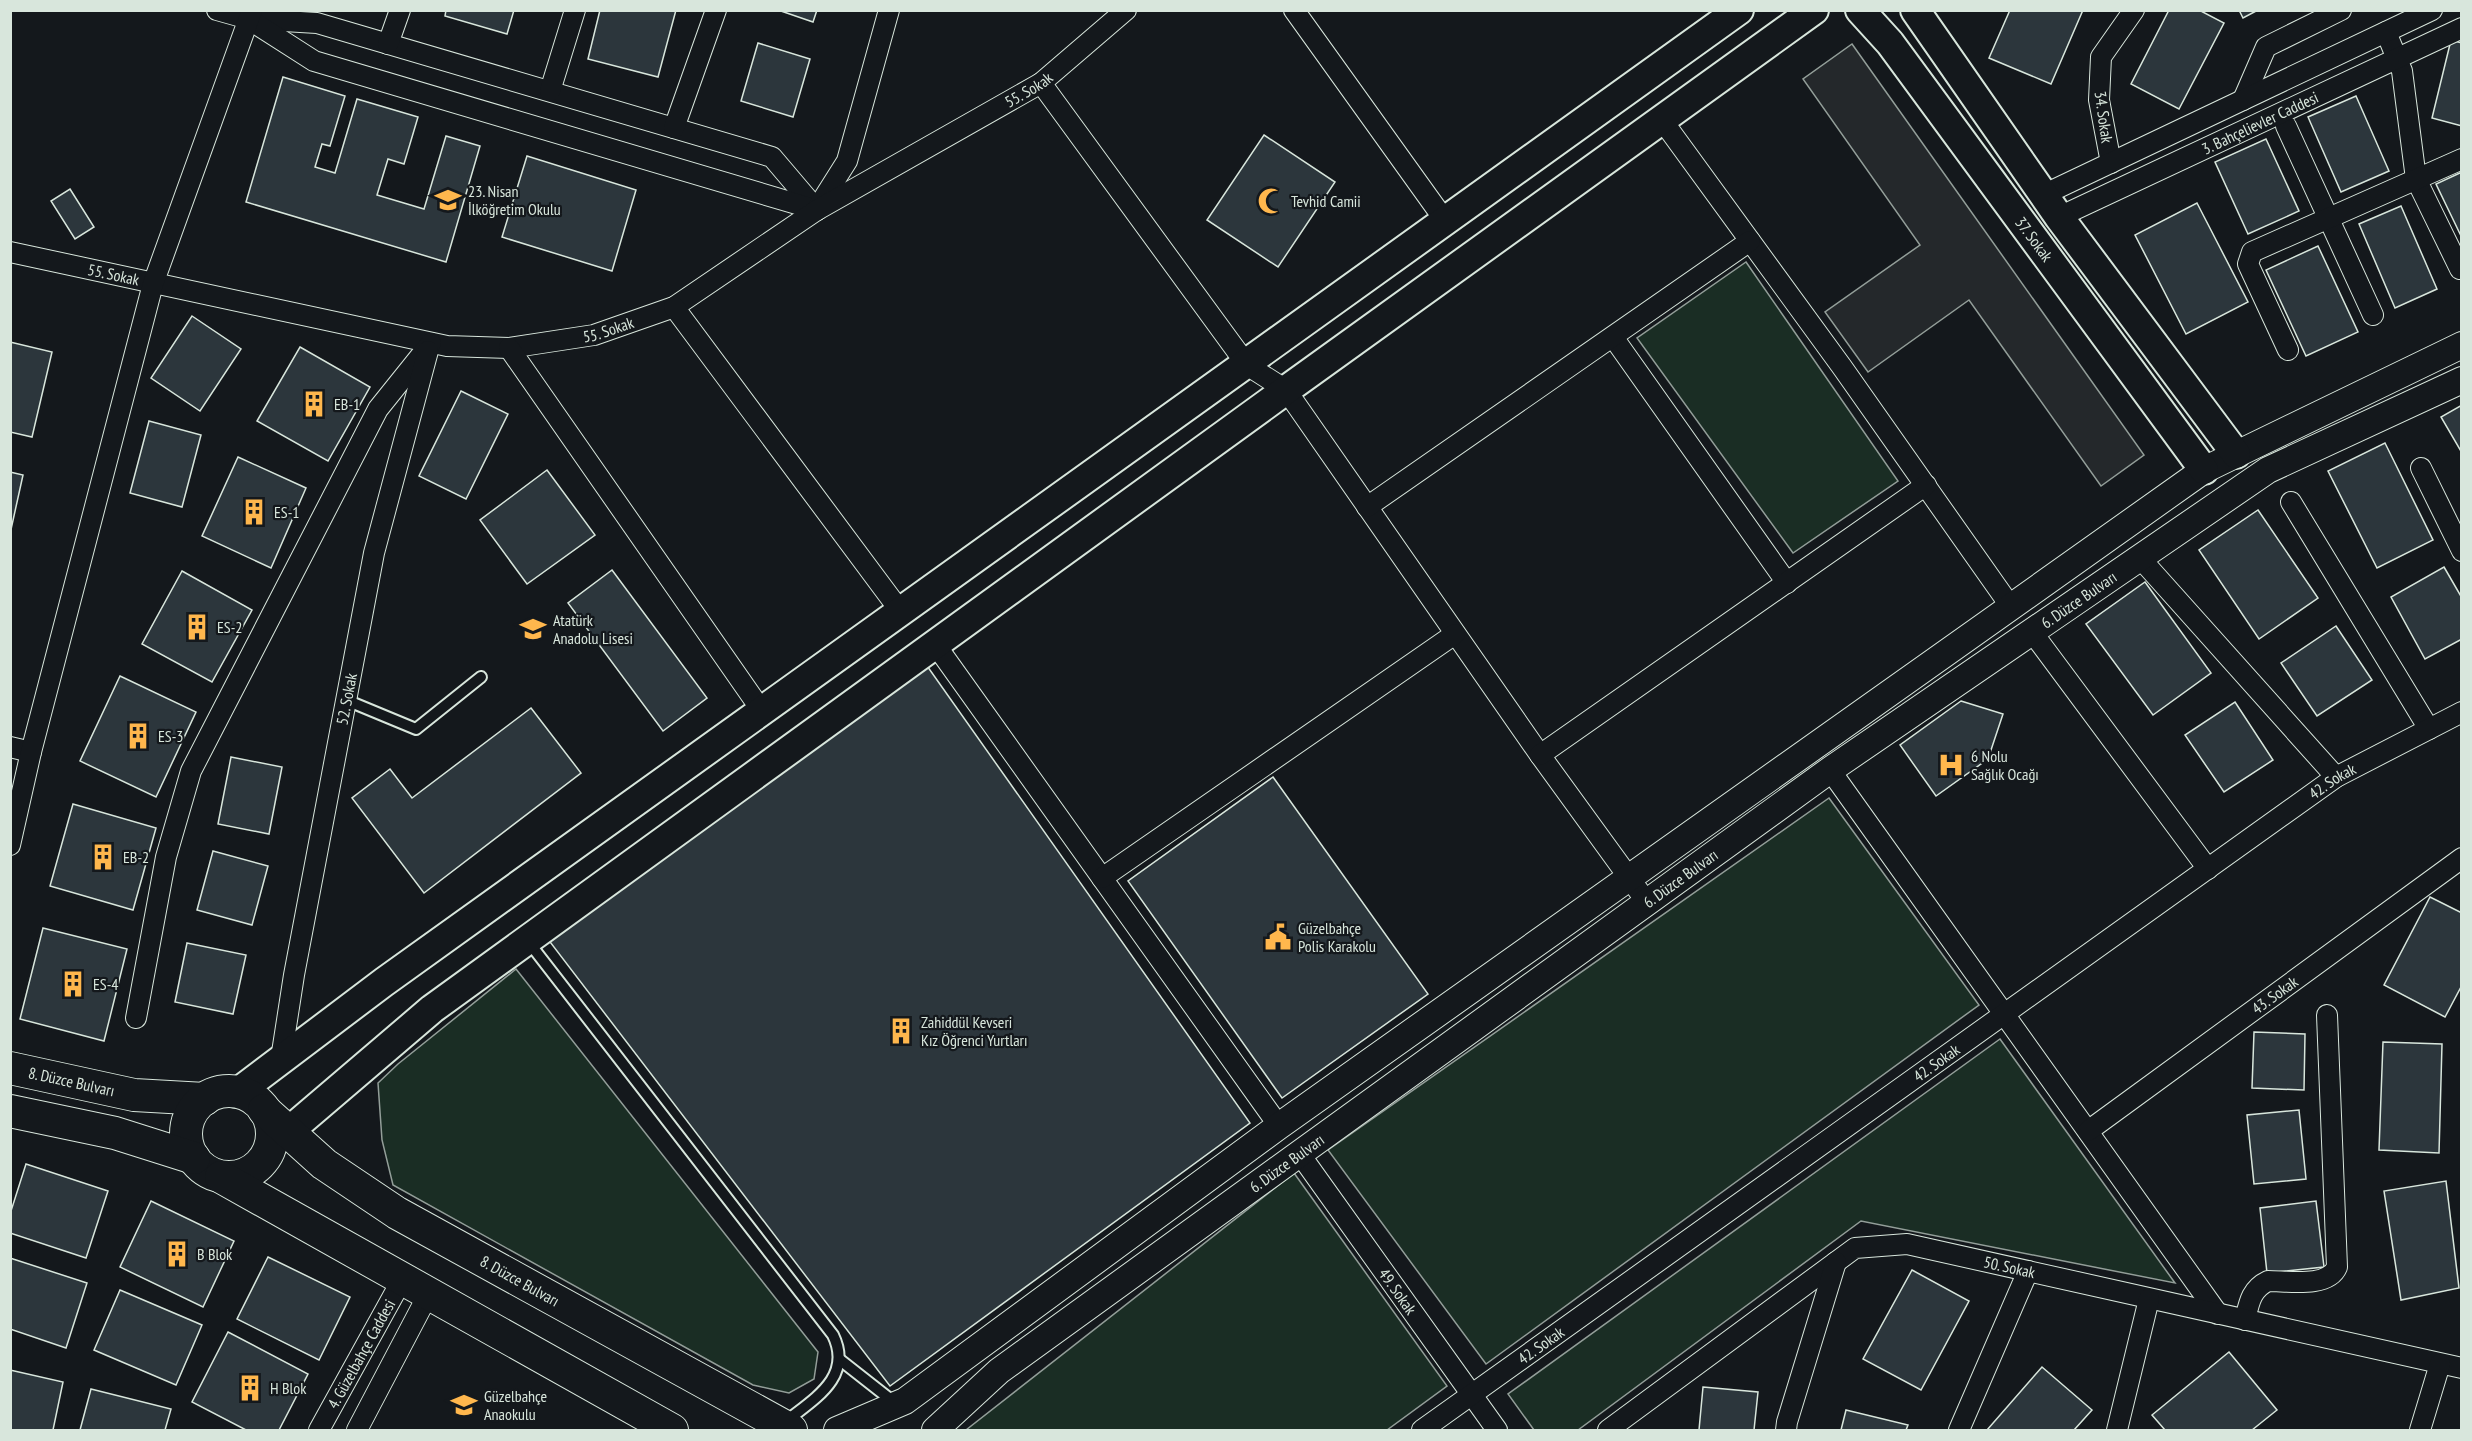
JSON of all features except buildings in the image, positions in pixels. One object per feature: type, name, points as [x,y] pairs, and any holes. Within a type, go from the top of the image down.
[{"type":"main road","points":[[672,1431],[416,1285],[201,1167],[188,1146],[186,1133],[188,1120],[195,1108],[215,1094],[237,1092],[384,982],[1739,10]]},
{"type":"main road","points":[[221,1177],[241,1175],[258,1166],[280,1137],[432,1009],[1814,10]]},
{"type":"main road","name":"37. Sokak","points":[[1860,10],[1890,43],[2204,470]]},
{"type":"main road","points":[[1915,10],[2051,206],[2236,454]]},
{"type":"main road","points":[[1939,109],[1968,87]]},
{"type":"main road","points":[[2094,320],[2121,300]]},
{"type":"main road","name":"8. Düzce Bulvarı","points":[[10,1068],[134,1095],[205,1099]]},
{"type":"main road","name":"8. Düzce Bulvarı","points":[[237,1092],[257,1102],[280,1137],[397,1213],[786,1428]]},
{"type":"main road","points":[[10,1111],[115,1133],[194,1158]]},
{"type":"street","points":[[217,10],[317,23],[772,157],[817,210]]},
{"type":"street","points":[[388,44],[400,10]]},
{"type":"street","points":[[550,91],[575,10]]},
{"type":"street","points":[[674,128],[716,10]]},
{"type":"street","points":[[817,210],[847,161],[889,10]]},
{"type":"street","name":"55. Sokak","points":[[10,252],[452,346],[509,348],[594,335],[674,307],[817,210],[1041,82],[1126,10]]},
{"type":"street","points":[[1294,10],[1446,222]]},
{"type":"street","name":"34. Sokak","points":[[2111,163],[2099,100],[2101,57],[2134,10]]},
{"type":"street","points":[[2242,100],[2266,47],[2341,10]]},
{"type":"street","name":"3. Bahçelievler Caddesi","points":[[2051,206],[2111,163],[2432,10]]},
{"type":"street","points":[[250,15],[314,61],[817,210]]},
{"type":"street","points":[[10,845],[31,752],[153,284],[250,15]]},
{"type":"street","name":"3. Bahçelievler Caddesi","points":[[2051,206],[2398,58],[2462,28]]},
{"type":"street","points":[[2386,32],[2402,71],[2416,179],[2460,269]]},
{"type":"street","points":[[1041,82],[1247,364],[1286,390],[1540,755],[1646,902]]},
{"type":"street","points":[[1662,120],[1926,485],[2011,607]]},
{"type":"street","points":[[2286,126],[2373,315]]},
{"type":"street","points":[[2288,350],[2248,264],[2248,257],[2257,249],[2462,159]]},
{"type":"street","points":[[1367,507],[1750,242]]},
{"type":"street","points":[[674,307],[901,612]]},
{"type":"street","points":[[1613,337],[1787,583]]},
{"type":"street","points":[[136,1018],[166,856],[191,771],[378,409],[431,343]]},
{"type":"street","name":"52. Sokak","points":[[281,1059],[294,975],[374,553],[431,343]]},
{"type":"street","name":"6. Düzce Bulvarı","points":[[837,1431],[905,1401],[1279,1126],[2204,470],[2462,345]]},
{"type":"street","points":[[509,348],[762,711]]},
{"type":"street","name":"6. Düzce Bulvarı","points":[[935,1431],[999,1371],[1830,770],[2268,470],[2462,380]]},
{"type":"street","points":[[2421,468],[2462,552]]},
{"type":"street","points":[[1540,755],[1926,485]]},
{"type":"street","points":[[2291,502],[2429,729]]},
{"type":"street","points":[[2140,558],[2336,777]]},
{"type":"street","points":[[2032,632],[2208,869]]},
{"type":"street","points":[[1102,879],[1455,634]]},
{"type":"street","points":[[935,644],[1279,1126]]},
{"type":"street","name":"42. Sokak","points":[[1422,1431],[2336,777],[2462,712]]},
{"type":"street","points":[[10,747],[31,752]]},
{"type":"street","points":[[1830,770],[2218,1314]]},
{"type":"street","name":"43. Sokak","points":[[2088,1131],[2462,858]]},
{"type":"street","points":[[2245,1320],[2253,1294],[2261,1285],[2268,1281],[2322,1280],[2332,1276],[2337,1267],[2327,1015]]},
{"type":"street","name":"49. Sokak","points":[[1299,1153],[1497,1431]]},
{"type":"street","name":"50. Sokak","points":[[1608,1431],[1856,1248],[1907,1244],[2462,1368]]},
{"type":"street","points":[[1786,1431],[1786,1422],[1836,1262]]},
{"type":"street","points":[[1959,1431],[2028,1271]]},
{"type":"street","name":"4. Güzelbahçe Caddesi","points":[[319,1431],[416,1285]]},
{"type":"street","name":"4. Güzelbahçe Caddesi","points":[[357,1431],[416,1285]]},
{"type":"street","points":[[2117,1431],[2149,1299]]},
{"type":"street","points":[[2420,1431],[2440,1364]]},
{"type":"lane","points":[[346,700],[416,729],[481,677]]},
{"type":"lane","points":[[527,940],[833,1335],[839,1359],[837,1372],[826,1388],[786,1428]]},
{"type":"lane","points":[[839,1359],[897,1405]]},
{"type":"green space","points":[[1746,262],[1898,481],[1793,553],[1637,338]]},
{"type":"green space","points":[[1829,798],[1979,1005],[1486,1364],[1328,1150]]},
{"type":"green space","points":[[516,969],[818,1352],[814,1379],[789,1393],[753,1385],[393,1185],[382,1140],[378,1083],[398,1064]]},
{"type":"green space","points":[[2000,1039],[2175,1283],[1861,1221],[1578,1430],[1534,1430],[1508,1394]]},
{"type":"green space","points":[[1294,1173],[1447,1386],[1387,1430],[966,1430]]},
{"type":"shaded area","points":[[1852,44],[2144,455],[2101,486],[1969,300],[1868,372],[1825,312],[1920,245],[1803,79]]},
{"type":"place","name":"23. Nisan İlköğretim Okulu","points":[[448,200]]},
{"type":"place","name":"Tevhid Camii","points":[[1271,201]]},
{"type":"place","name":"EB-1","points":[[314,404]]},
{"type":"place","name":"ES-1","points":[[254,512]]},
{"type":"place","name":"ES-2","points":[[197,627]]},
{"type":"place","name":"Atatürk Anadolu Lisesi","points":[[533,629]]},
{"type":"place","name":"ES-3","points":[[138,736]]},
{"type":"place","name":"6 Nolu Sağlık Ocağı","points":[[1951,765]]},
{"type":"place","name":"EB-2","points":[[103,857]]},
{"type":"place","name":"Güzelbahçe Polis Karakolu","points":[[1278,937]]},
{"type":"place","name":"ES-4","points":[[73,984]]},
{"type":"place","name":"Zahiddül Kevseri Kız Öğrenci Yurtları","points":[[901,1031]]},
{"type":"place","name":"B Blok","points":[[177,1254]]},
{"type":"place","name":"H Blok","points":[[250,1388]]},
{"type":"place","name":"Güzelbahçe Anaokulu","points":[[464,1405]]}]
